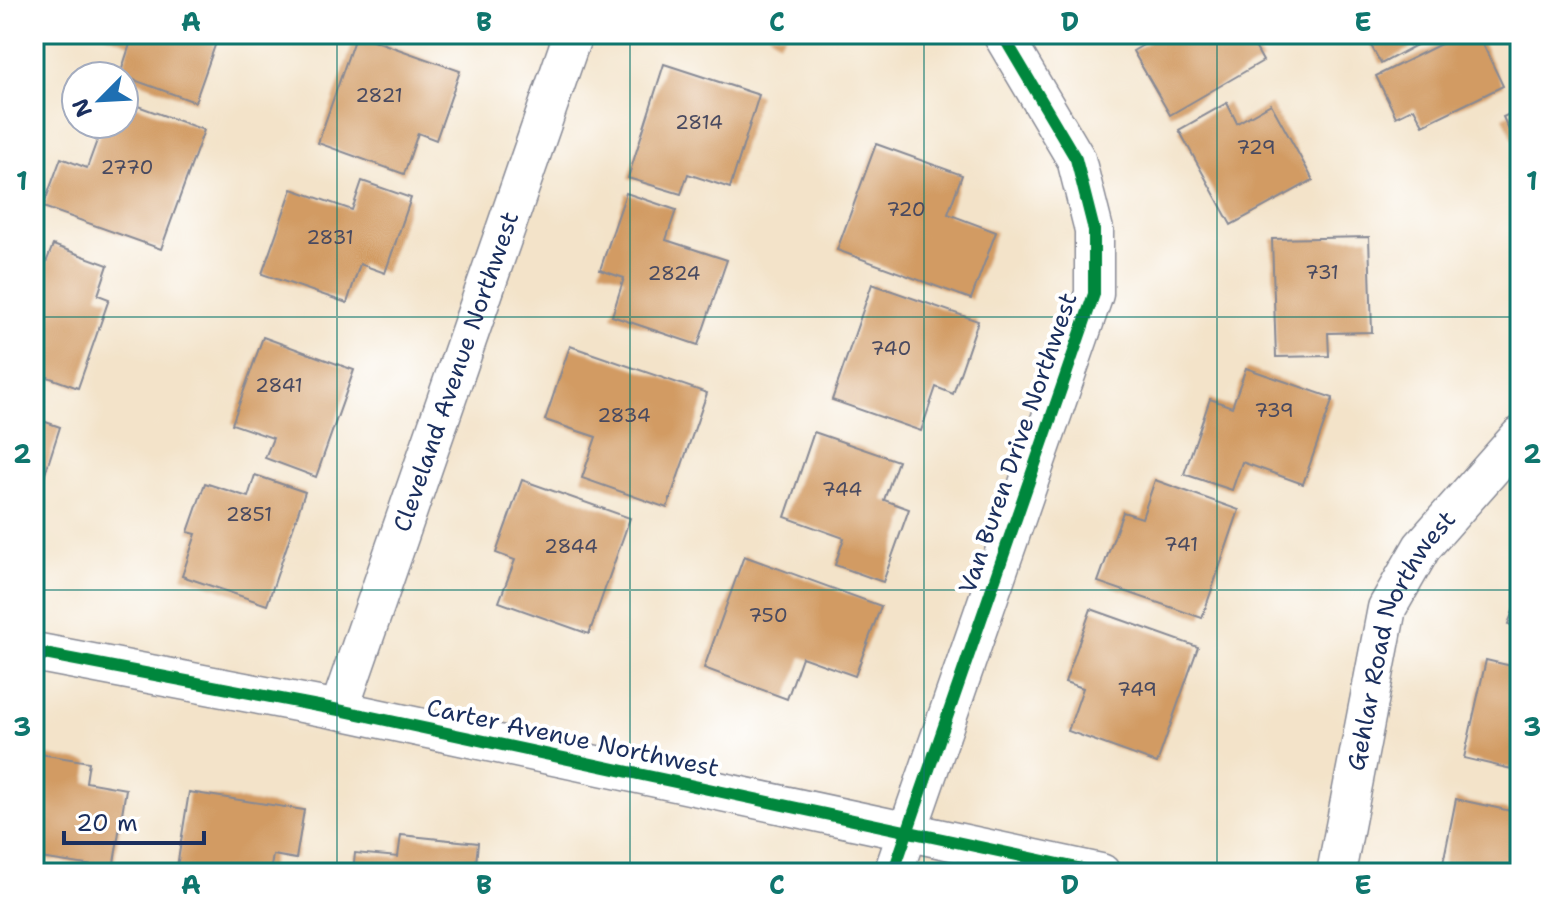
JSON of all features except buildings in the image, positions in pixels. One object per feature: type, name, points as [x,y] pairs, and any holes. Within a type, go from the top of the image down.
[{"type":"street","name":"Cleveland Avenue Northwest","points":[[339,710],[573,34]]},
{"type":"street","name":"Van Buren Drive Northwest","points":[[893,873],[1094,294],[1094,230],[1076,159],[1002,34]]},
{"type":"street","name":"Gehlar Road Northwest","points":[[1336,873],[1387,608],[1422,547],[1520,436]]},
{"type":"street","name":"Carter Avenue Northwest","points":[[34,652],[339,710],[1101,873]]},
{"type":"cycle path","points":[[893,873],[1094,294],[1094,230],[1076,159],[1002,34]]},
{"type":"cycle path","points":[[34,652],[339,710],[1101,873]]}]
